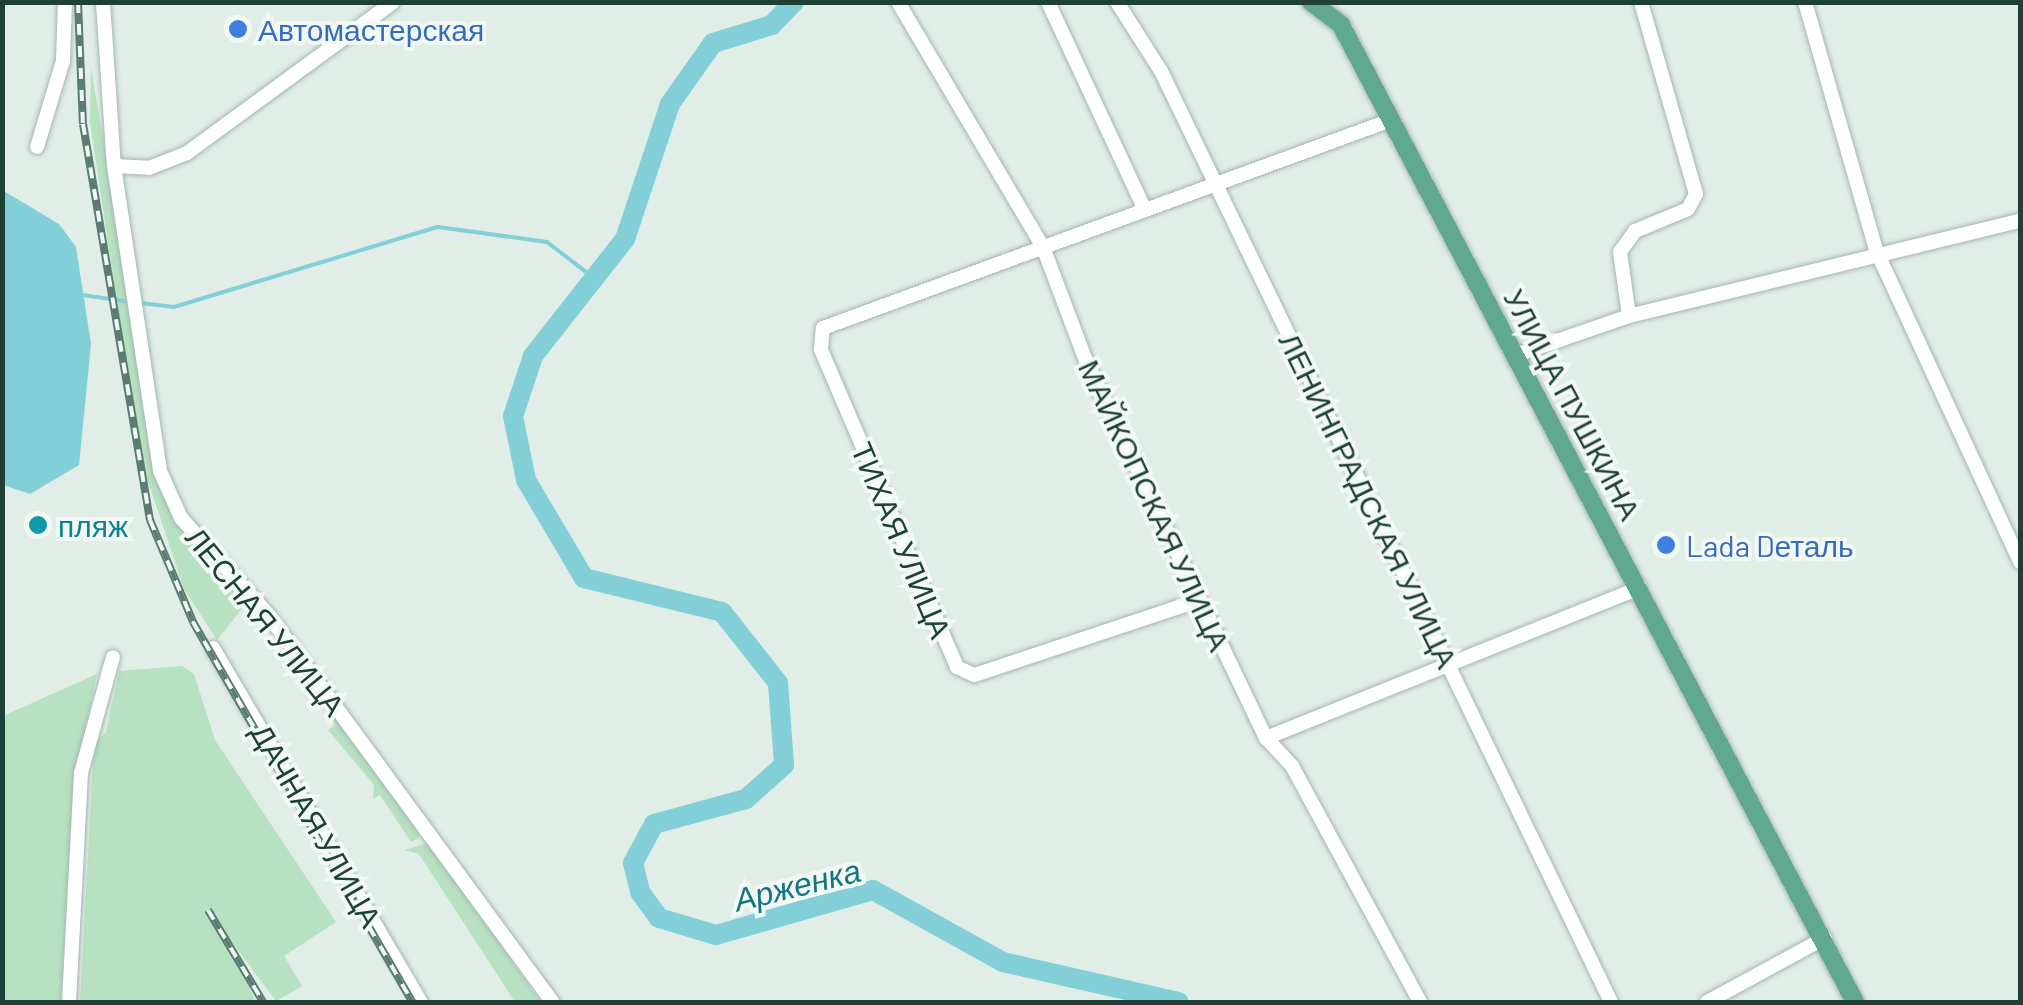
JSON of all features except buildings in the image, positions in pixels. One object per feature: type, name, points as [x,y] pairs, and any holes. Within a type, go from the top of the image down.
[{"type":"main road","name":"УЛИЦА ПУШКИНА","points":[[1311,2],[1340,26],[1825,938],[1855,1002]]},
{"type":"street","points":[[37,148],[64,61],[66,2]]},
{"type":"street","name":"ЛЕСНАЯ УЛИЦА","points":[[103,2],[114,166],[160,470],[182,518],[266,612],[553,1002]]},
{"type":"street","points":[[114,166],[149,168],[186,154],[393,2]]},
{"type":"street","name":"МАЙКОПСКАЯ УЛИЦА","points":[[898,2],[1043,247],[1200,600],[1266,738],[1292,766],[1420,1002]]},
{"type":"street","points":[[1048,2],[1144,208]]},
{"type":"street","name":"ЛЕНИНГРАДСКАЯ УЛИЦА","points":[[1117,2],[1216,186],[1611,1002]]},
{"type":"street","points":[[1629,316],[1620,252],[1634,231],[1688,209],[1696,194],[1641,2]]},
{"type":"street","points":[[1806,2],[1878,255],[2020,562]]},
{"type":"street","points":[[1043,247],[1391,120]]},
{"type":"street","points":[[1516,355],[1629,316],[2020,222]]},
{"type":"street","name":"ТИХАЯ УЛИЦА","points":[[1043,247],[823,328],[821,349],[957,667],[974,675],[1200,600]]},
{"type":"street","points":[[1266,738],[1640,588]]},
{"type":"street","name":"ДАЧНАЯ УЛИЦА","points":[[214,648],[422,1002]]},
{"type":"street","points":[[69,1002],[81,773],[113,657]]},
{"type":"street","points":[[1707,1002],[1825,938]]},
{"type":"green space","points":[[91,68],[163,493],[244,606],[217,640],[184,589],[140,457],[90,122]]},
{"type":"green space","points":[[182,666],[194,674],[215,740],[336,922],[284,956],[302,986],[276,1001],[231,941],[255,1002],[80,1002],[94,744],[106,732],[119,671]]},
{"type":"green space","points":[[97,674],[73,789],[61,1002],[3,1002],[3,716]]},
{"type":"green space","points":[[322,695],[420,837],[411,842],[380,795],[373,799],[374,785],[328,730],[335,725]]},
{"type":"green space","points":[[427,843],[541,1002],[515,1002],[419,854],[405,850]]},
{"type":"water","points":[[2,190],[59,224],[76,247],[91,344],[79,465],[30,494],[3,485]]},
{"type":"waterway","name":"Арженка","points":[[794,2],[772,25],[713,43],[670,104],[625,239],[533,356],[513,416],[526,480],[584,578],[722,612],[778,683],[784,765],[746,799],[654,824],[633,863],[640,892],[659,918],[716,935],[873,890],[1003,962],[1179,1002]]},
{"type":"waterway","points":[[141,303],[174,307],[438,227],[547,242],[594,278]]},
{"type":"waterway","points":[[82,295],[132,302]]},
{"type":"railway","points":[[78,2],[83,124],[150,520],[193,622],[412,1002]]},
{"type":"railway","points":[[208,910],[263,1002]]},
{"type":"place","name":"Автомастерская","points":[[238,29]]},
{"type":"place","name":"пляж","points":[[38,525]]},
{"type":"place","name":"Lada Dеталь","points":[[1666,545]]}]
